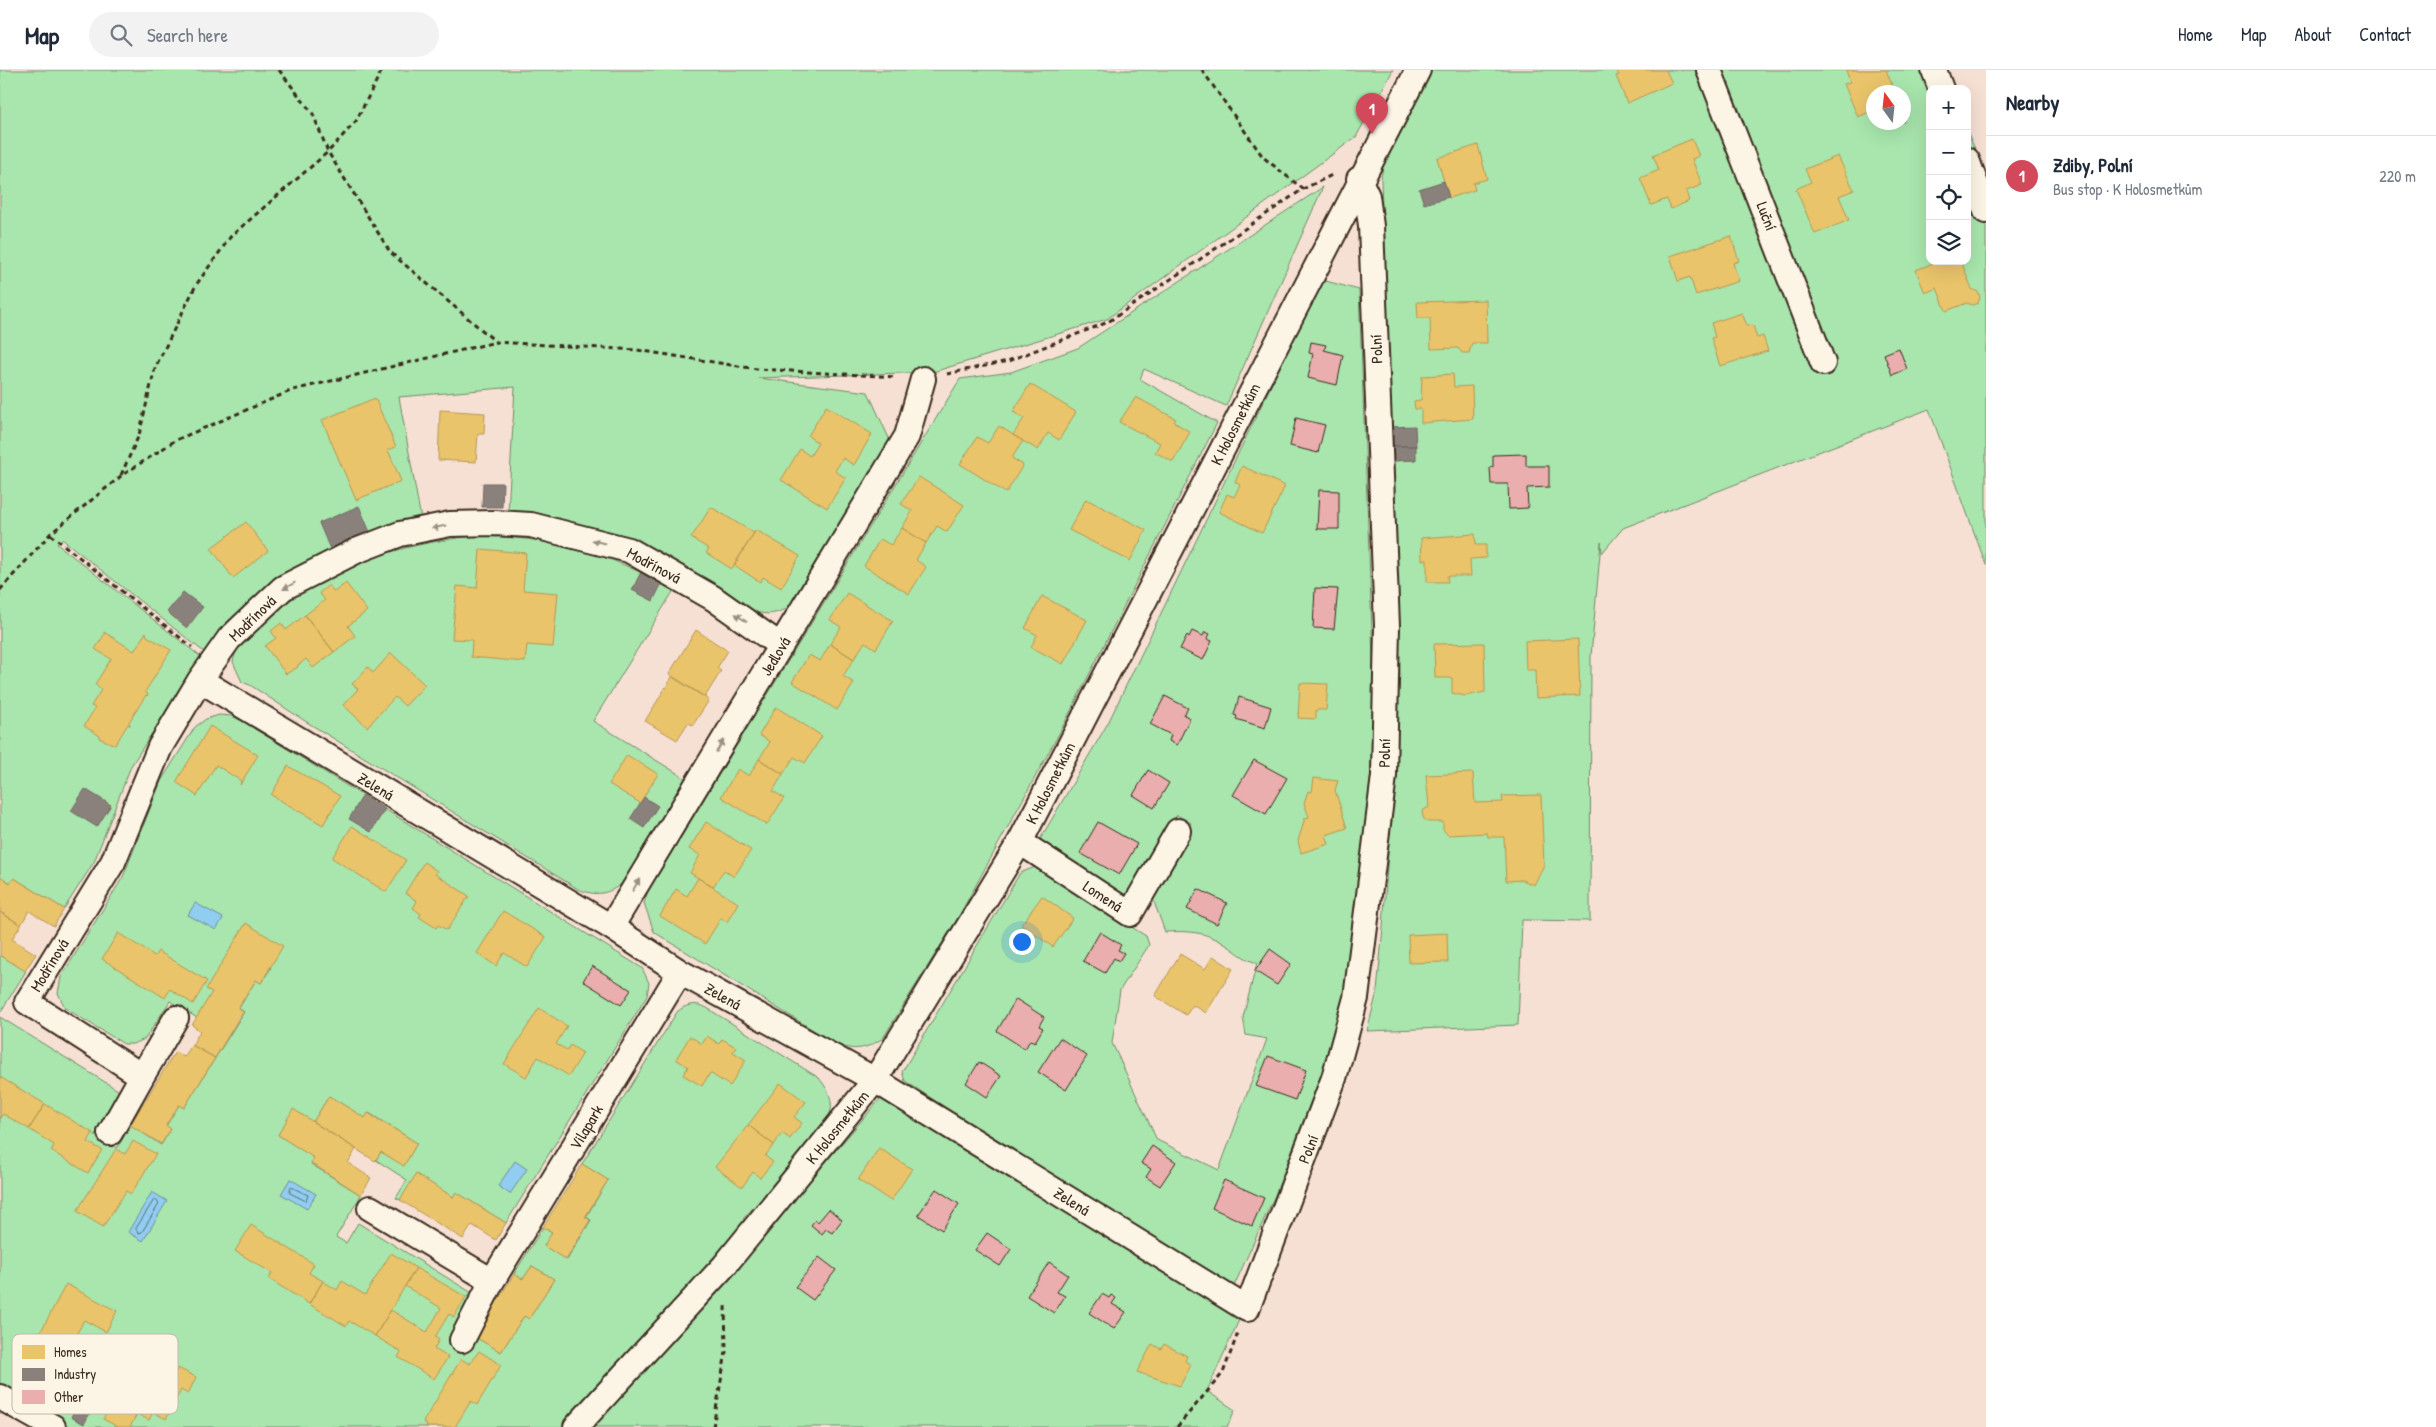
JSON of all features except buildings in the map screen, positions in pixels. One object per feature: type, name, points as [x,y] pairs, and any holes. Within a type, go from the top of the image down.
[{"type":"street","name":"K Holosmetkům","points":[[576,1427],[724,1266],[875,1080],[1020,842],[1359,179],[1418,70]]},
{"type":"street","name":"Luční","points":[[1709,70],[1823,363]]},
{"type":"street","points":[[1934,70],[1940,85]]},
{"type":"street","points":[[1971,171],[1986,210]]},
{"type":"street","name":"Polní","points":[[1247,1309],[1334,1078],[1356,998],[1384,776],[1387,626],[1372,236],[1367,196],[1359,179]]},
{"type":"street","name":"Jedlová","points":[[611,927],[907,436],[923,379]]},
{"type":"street","name":"Modřínová","points":[[142,1076],[27,1002],[113,862],[160,747],[206,671],[229,639],[283,588],[356,551],[400,534],[450,524],[495,523],[531,525],[629,550],[713,598],[781,646]]},
{"type":"street","name":"Zelená","points":[[206,671],[680,972],[875,1080],[1247,1309]]},
{"type":"street","name":"Lomená","points":[[1020,842],[1130,914],[1178,830]]},
{"type":"street","name":"Vilapark","points":[[462,1340],[492,1281],[680,972]]},
{"type":"street","points":[[110,1133],[176,1018]]},
{"type":"street","points":[[370,1208],[492,1281]]},
{"type":"street","points":[[0,1397],[12,1404]]},
{"type":"street","points":[[28,1414],[46,1425]]},
{"type":"path","points":[[279,70],[313,114],[328,152],[390,252],[496,342]]},
{"type":"path","points":[[121,476],[139,435],[155,368],[196,285],[231,236],[328,152],[356,121],[382,70]]},
{"type":"path","points":[[1202,70],[1263,157],[1302,190]]},
{"type":"path","points":[[0,590],[50,534],[121,476],[176,440],[293,390],[496,342],[637,350],[757,369],[923,379],[1008,361],[1108,322],[1302,190],[1333,173],[1359,179]]},
{"type":"path","points":[[50,534],[206,671]]},
{"type":"path","points":[[713,1427],[726,1352],[724,1266]]},
{"type":"path","points":[[1177,1427],[1223,1373],[1247,1309]]},
{"type":"green space","points":[[0,70],[1393,70],[1356,137],[1107,319],[933,372],[758,378],[868,392],[893,447],[790,607],[772,614],[753,611],[621,537],[570,522],[508,513],[515,387],[399,397],[421,519],[358,539],[301,567],[275,584],[250,604],[226,626],[204,652],[62,539],[57,544],[201,657],[131,766],[94,862],[64,909],[14,878],[11,883],[0,877]]},
{"type":"green space","points":[[1430,70],[1941,70],[1932,85],[1926,85],[1926,265],[1971,265],[1971,140],[1986,174],[1986,565],[1929,409],[1623,528],[1602,553],[1601,542],[1591,656],[1590,921],[1522,920],[1518,1025],[1367,1031],[1377,992],[1383,927],[1400,673],[1390,461],[1416,460],[1389,427],[1381,178],[1385,156]]},
{"type":"green space","points":[[1323,187],[1226,406],[1144,369],[1140,379],[1217,423],[1061,730],[959,916],[883,1038],[866,1047],[855,1049],[836,1044],[654,932],[644,903],[648,891],[960,379],[1011,372],[1078,348]]},
{"type":"green space","points":[[1322,280],[1359,290],[1373,659],[1370,785],[1340,1025],[1275,1195],[1230,1295],[905,1081],[902,1072],[1020,873],[1035,867],[1146,936],[1149,945],[1120,990],[1112,1043],[1157,1140],[1219,1170],[1267,1039],[1246,1035],[1243,1017],[1257,963],[1209,936],[1188,932],[1165,932],[1150,891],[1191,823],[1177,815],[1129,897],[1117,901],[1035,848],[1108,723]]},
{"type":"green space","points":[[474,536],[529,539],[578,549],[625,565],[674,590],[593,721],[688,780],[624,882],[608,892],[591,893],[578,889],[305,721],[250,685],[242,682],[233,662],[242,641],[252,630],[294,598],[341,570],[366,560],[418,545]]},
{"type":"green space","points":[[219,715],[232,716],[242,721],[642,968],[649,983],[647,996],[506,1223],[456,1192],[453,1197],[417,1175],[400,1200],[396,1198],[407,1180],[376,1160],[381,1152],[404,1165],[417,1143],[369,1113],[365,1118],[329,1096],[313,1122],[294,1110],[278,1135],[315,1158],[311,1164],[361,1195],[336,1237],[346,1243],[358,1223],[477,1296],[448,1345],[464,1355],[475,1337],[501,1352],[524,1316],[529,1319],[554,1279],[532,1266],[523,1279],[514,1274],[543,1227],[552,1233],[544,1246],[567,1260],[591,1220],[586,1217],[608,1180],[582,1164],[680,1009],[695,1005],[707,1008],[819,1078],[828,1092],[831,1110],[818,1134],[793,1165],[743,1219],[747,1222],[629,1355],[582,1401],[562,1427],[70,1427],[48,1414],[178,1414],[178,1334],[12,1334],[12,1392],[0,1385],[0,1017],[121,1092],[95,1135],[117,1148],[131,1125],[161,1145],[171,1129],[166,1126],[179,1105],[184,1108],[244,1012],[239,1008],[256,980],[261,983],[271,968],[239,948],[197,1018],[170,1001],[145,1039],[133,1044],[124,1044],[65,1008],[58,993],[61,977],[123,877],[161,781],[195,727],[206,719]]},
{"type":"green space","points":[[0,955],[26,971],[0,1013]]},
{"type":"green space","points":[[895,1096],[1239,1320],[1207,1391],[1235,1410],[1227,1427],[591,1427],[721,1283],[882,1097]]},
{"type":"water","points":[[195,903],[223,918],[216,930],[188,915]]},
{"type":"water","points":[[515,1161],[527,1169],[510,1194],[498,1186]]},
{"type":"water","points":[[290,1179],[316,1194],[307,1209],[281,1194]]},
{"type":"water","points":[[152,1192],[167,1201],[143,1241],[128,1232]]},
{"type":"place","name":"Zdiby, Polní","points":[[1372,134]]}]
